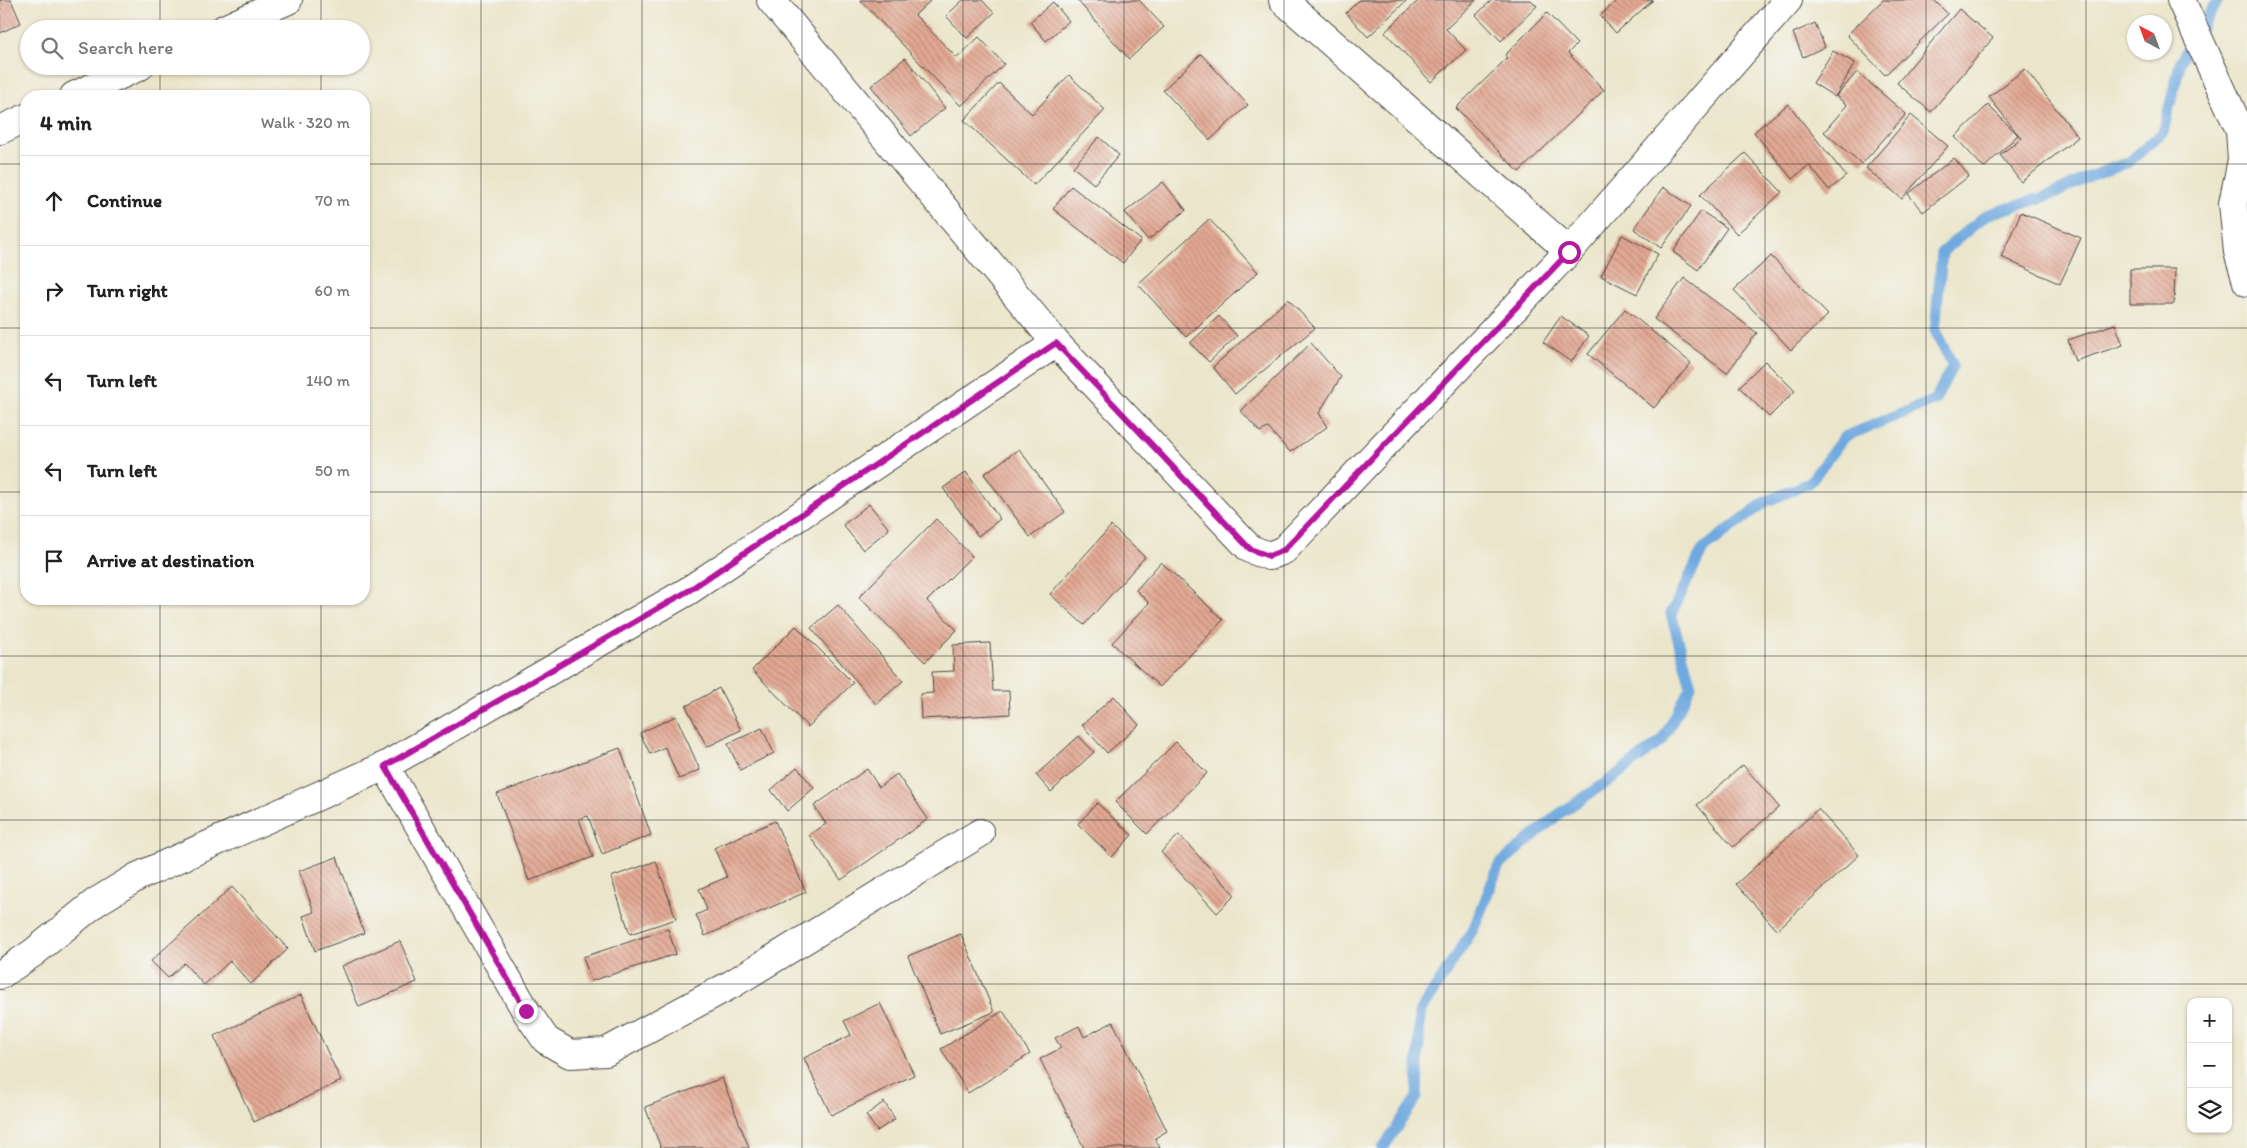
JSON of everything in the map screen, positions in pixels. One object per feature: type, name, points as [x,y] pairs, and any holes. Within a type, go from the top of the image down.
[{"type":"street","points":[[244,20],[288,0]]},
{"type":"street","points":[[784,5],[1056,343],[1250,549],[1269,556],[1284,550],[1569,252],[1788,0]]},
{"type":"street","points":[[2181,0],[2240,130],[2242,160],[2233,203],[2238,252],[2247,282]]},
{"type":"street","points":[[1294,3],[1569,252]]},
{"type":"street","points":[[87,90],[120,75]]},
{"type":"street","points":[[0,130],[20,121]]},
{"type":"street","points":[[0,976],[33,954],[96,902],[138,878],[385,766],[688,591],[1056,343]]},
{"type":"street","points":[[385,766],[526,1011],[546,1040],[570,1054],[606,1052],[707,998],[980,833]]},
{"type":"building","points":[[0,0],[11,0],[20,23],[0,33]]},
{"type":"building","points":[[860,0],[931,0],[915,15],[957,58],[979,37],[1004,64],[961,106]]},
{"type":"building","points":[[963,0],[982,0],[994,13],[967,38],[946,16]]},
{"type":"building","points":[[1077,0],[1139,0],[1164,27],[1129,59]]},
{"type":"building","points":[[1359,0],[1407,0],[1368,37],[1346,13]]},
{"type":"building","points":[[1419,0],[1476,0],[1446,29],[1466,50],[1431,82],[1385,32]]},
{"type":"building","points":[[1492,0],[1531,0],[1537,6],[1501,41],[1476,15]]},
{"type":"building","points":[[1617,0],[1653,0],[1616,33],[1600,16]]},
{"type":"building","points":[[1883,0],[1934,0],[1948,14],[1885,75],[1847,35]]},
{"type":"building","points":[[1053,2],[1069,21],[1046,41],[1030,22]]},
{"type":"building","points":[[1959,9],[1993,38],[1931,112],[1897,83]]},
{"type":"building","points":[[1547,13],[1577,44],[1568,53],[1604,90],[1519,172],[1456,108],[1507,58],[1505,55]]},
{"type":"building","points":[[1815,23],[1825,47],[1803,57],[1793,33]]},
{"type":"building","points":[[1833,51],[1855,63],[1835,97],[1813,83]]},
{"type":"building","points":[[1201,54],[1248,105],[1210,140],[1163,90]]},
{"type":"building","points":[[905,58],[945,108],[911,136],[871,86]]},
{"type":"building","points":[[2025,69],[2078,137],[2021,182],[2000,155],[2021,138],[1989,97]]},
{"type":"building","points":[[1857,72],[1906,114],[1862,164],[1824,132],[1847,105],[1836,96]]},
{"type":"building","points":[[1069,75],[1105,110],[1034,185],[964,120],[999,83],[1032,114]]},
{"type":"building","points":[[1788,104],[1846,176],[1829,190],[1809,165],[1792,179],[1754,132]]},
{"type":"building","points":[[1988,105],[2018,135],[1984,168],[1955,137]]},
{"type":"building","points":[[1911,115],[1948,146],[1902,199],[1866,168]]},
{"type":"building","points":[[1099,137],[1119,155],[1094,184],[1073,167]]},
{"type":"building","points":[[1745,153],[1782,192],[1737,234],[1700,195]]},
{"type":"building","points":[[1954,158],[1969,176],[1923,212],[1908,194]]},
{"type":"building","points":[[1163,182],[1186,210],[1148,240],[1125,212]]},
{"type":"building","points":[[1071,186],[1141,240],[1123,263],[1053,209]]},
{"type":"building","points":[[1663,187],[1691,206],[1661,248],[1634,229]]},
{"type":"building","points":[[1701,211],[1727,228],[1698,270],[1673,252]]},
{"type":"building","points":[[2021,212],[2081,238],[2060,284],[2001,257]]},
{"type":"building","points":[[1209,219],[1258,272],[1186,337],[1138,284]]},
{"type":"building","points":[[1622,235],[1658,254],[1637,294],[1601,276]]},
{"type":"building","points":[[1771,256],[1828,315],[1791,350],[1734,290]]},
{"type":"building","points":[[2130,269],[2175,269],[2174,304],[2130,304]]},
{"type":"building","points":[[1684,278],[1757,333],[1727,373],[1654,319]]},
{"type":"building","points":[[1288,299],[1315,328],[1235,394],[1213,367]]},
{"type":"building","points":[[1625,309],[1691,363],[1654,408],[1588,354]]},
{"type":"building","points":[[1219,316],[1237,336],[1209,362],[1190,343]]},
{"type":"building","points":[[1561,316],[1589,336],[1571,362],[1543,342]]},
{"type":"building","points":[[2115,324],[2123,345],[2075,361],[2068,340]]},
{"type":"building","points":[[1311,343],[1341,377],[1319,413],[1327,427],[1290,452],[1268,428],[1260,432],[1241,411]]},
{"type":"building","points":[[1765,361],[1795,391],[1769,417],[1739,387]]},
{"type":"building","points":[[1019,449],[1065,512],[1030,537],[984,474]]},
{"type":"building","points":[[966,472],[1000,519],[978,536],[943,488]]},
{"type":"building","points":[[869,504],[889,529],[863,550],[843,525]]},
{"type":"building","points":[[936,519],[972,556],[927,601],[957,630],[925,662],[859,597]]},
{"type":"building","points":[[1111,526],[1145,557],[1084,625],[1050,594]]},
{"type":"building","points":[[1161,562],[1223,620],[1160,687],[1112,643],[1149,603],[1136,590]]},
{"type":"building","points":[[838,605],[903,681],[876,704],[811,628]]},
{"type":"building","points":[[796,626],[853,683],[808,727],[752,670]]},
{"type":"building","points":[[990,643],[993,691],[1009,691],[1010,714],[921,719],[920,694],[933,693],[932,672],[954,671],[953,645]]},
{"type":"building","points":[[719,688],[741,730],[707,747],[686,706]]},
{"type":"building","points":[[1114,696],[1139,725],[1107,753],[1082,725]]},
{"type":"building","points":[[676,716],[700,770],[679,779],[665,747],[650,754],[640,733]]},
{"type":"building","points":[[762,728],[774,753],[740,770],[728,744]]},
{"type":"building","points":[[1079,736],[1094,752],[1051,792],[1036,775]]},
{"type":"building","points":[[1176,742],[1207,773],[1147,834],[1115,802]]},
{"type":"building","points":[[620,748],[651,835],[602,854],[588,816],[579,819],[593,857],[529,881],[497,794]]},
{"type":"building","points":[[1743,765],[1779,807],[1733,847],[1697,805]]},
{"type":"building","points":[[797,767],[814,788],[787,811],[771,790]]},
{"type":"building","points":[[867,769],[879,787],[897,774],[928,819],[841,880],[809,835],[826,824],[814,806]]},
{"type":"building","points":[[1097,803],[1132,835],[1112,857],[1078,824]]},
{"type":"building","points":[[1818,809],[1859,855],[1777,930],[1736,884]]},
{"type":"building","points":[[775,821],[806,892],[705,936],[696,915],[707,910],[699,889],[727,877],[714,848]]},
{"type":"building","points":[[1179,835],[1235,895],[1217,913],[1161,852]]},
{"type":"building","points":[[337,857],[364,933],[315,951],[303,916],[314,912],[299,871]]},
{"type":"building","points":[[656,861],[676,919],[630,934],[611,877]]},
{"type":"building","points":[[232,887],[288,949],[251,984],[230,961],[204,985],[184,963],[168,978],[151,961]]},
{"type":"building","points":[[668,929],[676,954],[591,981],[583,957]]},
{"type":"building","points":[[961,934],[994,1012],[940,1034],[908,956]]},
{"type":"building","points":[[400,941],[417,982],[359,1007],[342,966]]},
{"type":"building","points":[[301,995],[341,1081],[254,1122],[214,1036]]},
{"type":"building","points":[[880,1003],[914,1075],[831,1115],[804,1058],[851,1035],[844,1021]]},
{"type":"building","points":[[1003,1011],[1030,1054],[968,1093],[941,1049]]},
{"type":"building","points":[[1113,1022],[1167,1131],[1155,1138],[1160,1148],[1084,1148],[1040,1059],[1061,1048],[1055,1038],[1079,1026],[1084,1037]]},
{"type":"building","points":[[722,1078],[749,1148],[661,1148],[645,1107]]},
{"type":"building","points":[[884,1102],[895,1119],[877,1131],[866,1115]]},
{"type":"waterway","points":[[1383,1148],[1417,1097],[1420,1012],[1474,928],[1499,865],[1559,814],[1607,782],[1662,741],[1691,686],[1671,614],[1703,549],[1765,502],[1809,483],[1844,437],[1935,400],[1953,365],[1935,331],[1942,252],[1986,215],[2054,194],[2084,179],[2129,162],[2163,132],[2181,60],[2218,0]]},
{"type":"route","points":[[526,1011],[385,766],[688,591],[1056,343],[1250,549],[1269,556],[1284,550],[1569,252]]}]
